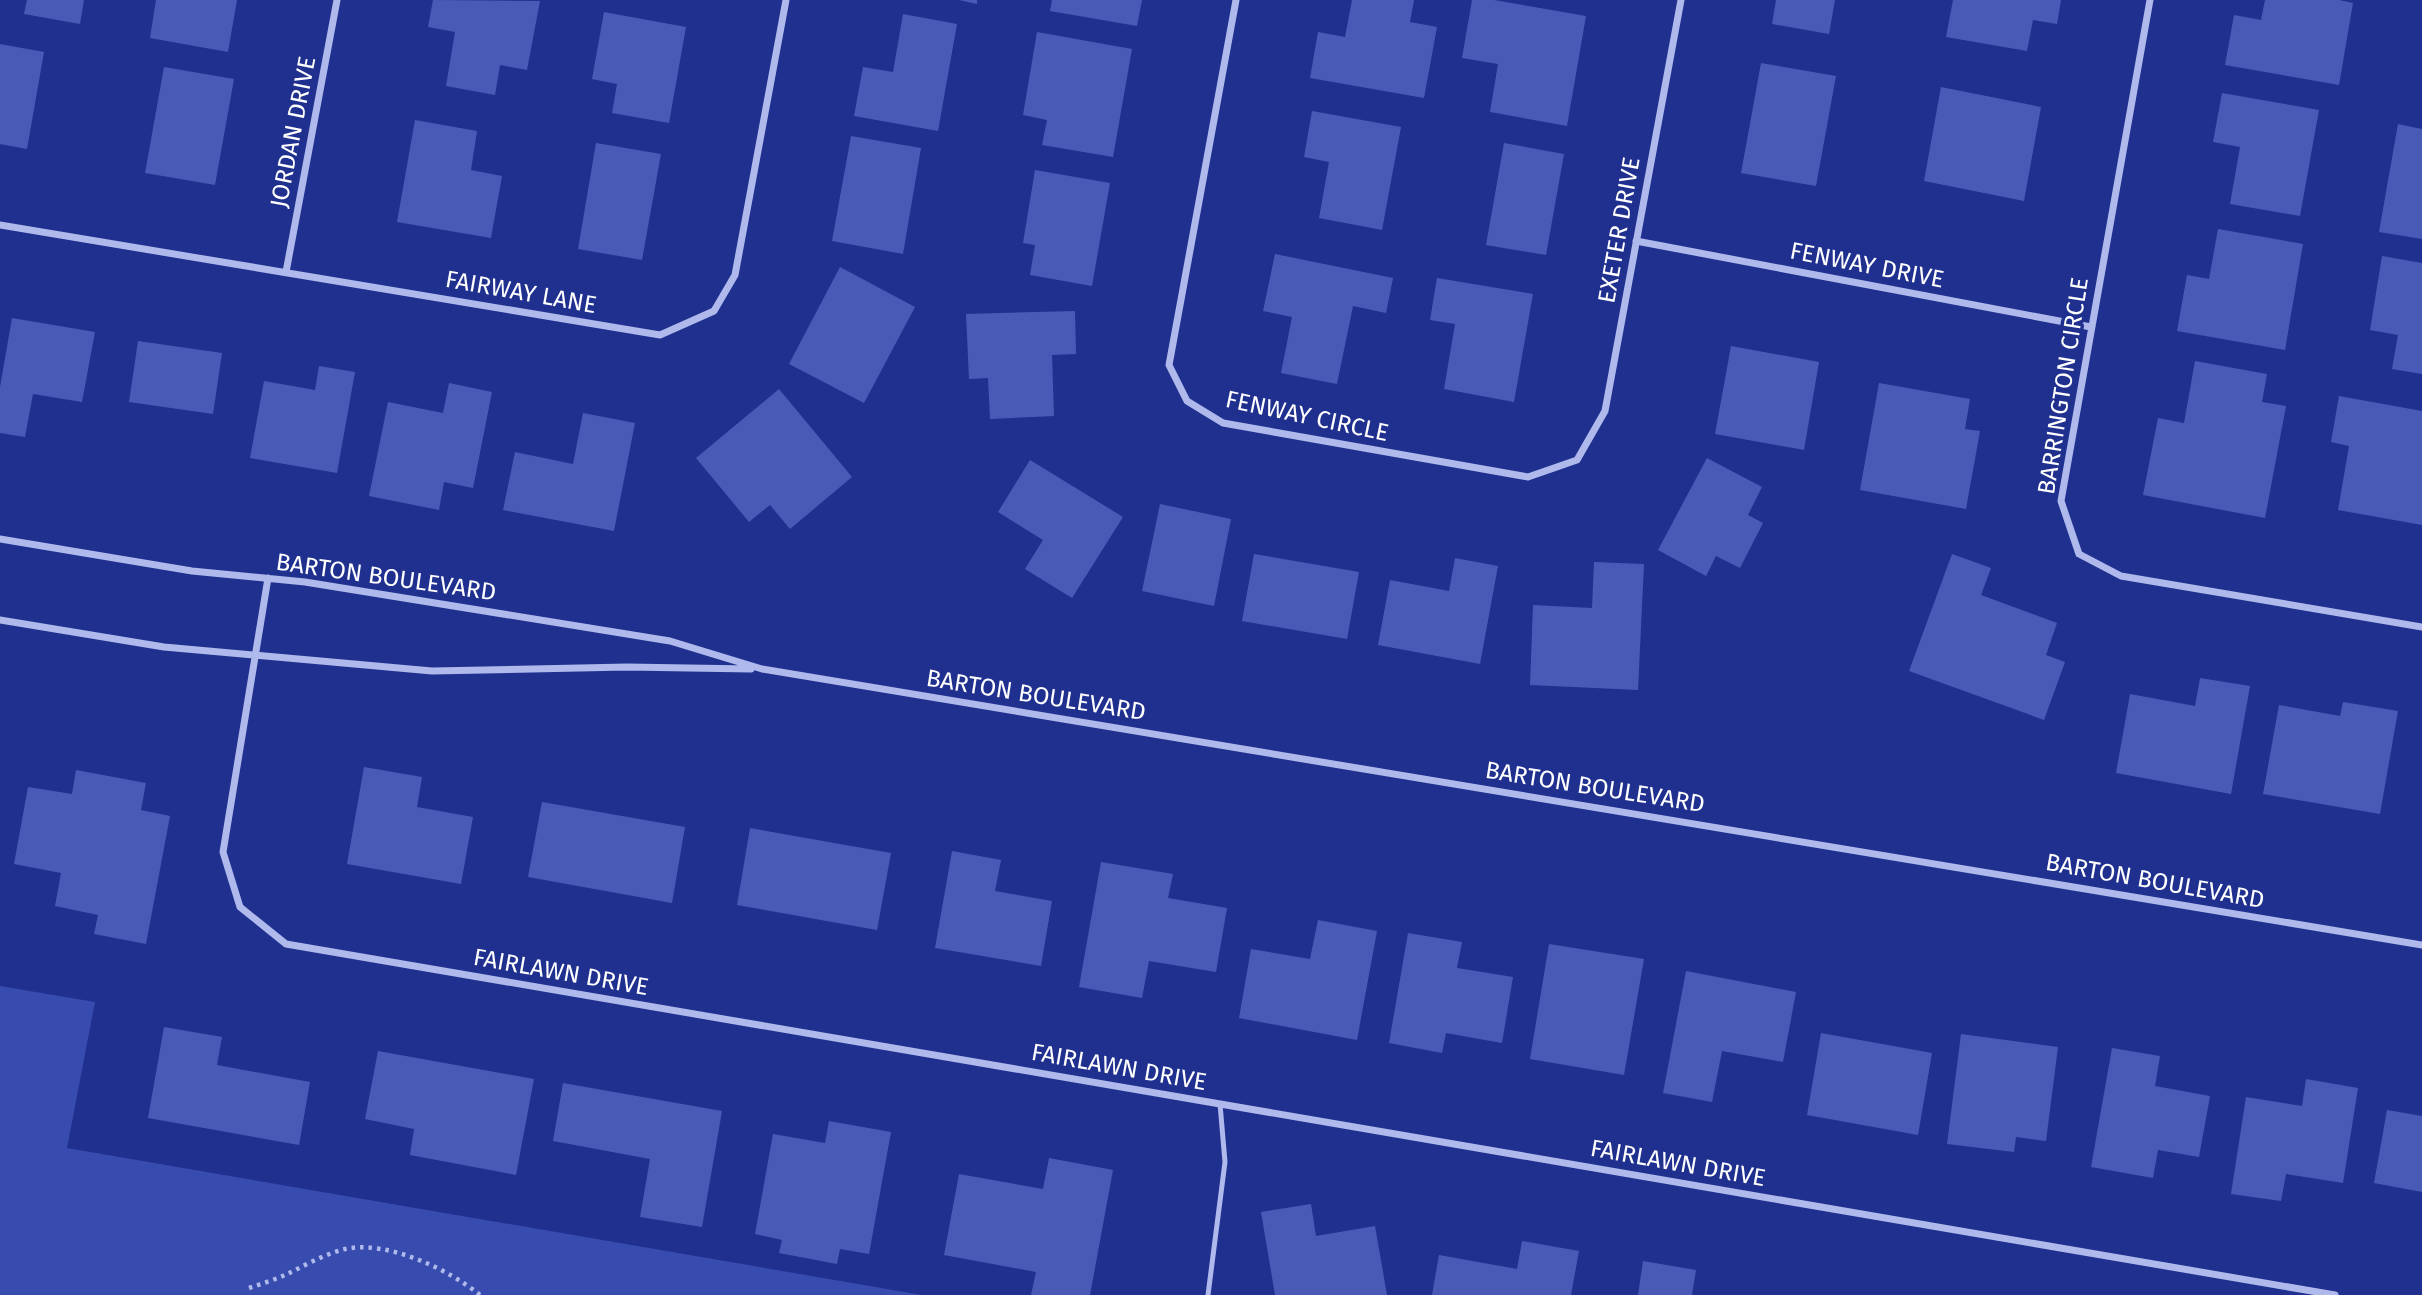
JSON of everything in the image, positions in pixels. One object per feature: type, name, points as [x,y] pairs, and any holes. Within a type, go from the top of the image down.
[{"type":"street","name":"JORDAN DRIVE","points":[[286,272],[337,0]]},
{"type":"street","name":"FAIRWAY LANE","points":[[0,225],[660,335],[713,311],[735,275],[786,0]]},
{"type":"street","name":"FENWAY CIRCLE","points":[[1236,0],[1169,365],[1188,401],[1223,423],[1528,477],[1577,460]]},
{"type":"street","name":"EXETER DRIVE","points":[[1577,460],[1605,411],[1681,0]]},
{"type":"street","name":"BARRINGTON CIRCLE","points":[[2150,0],[2060,501],[2080,554],[2121,576],[2422,627]]},
{"type":"street","name":"FENWAY DRIVE","points":[[1636,241],[2091,327]]},
{"type":"street","name":"BARTON BOULEVARD","points":[[0,539],[192,571],[305,582],[670,641],[762,669],[2422,945]]},
{"type":"street","name":"FAIRLAWN DRIVE","points":[[268,578],[223,852],[240,907],[286,944],[2335,1295]]},
{"type":"street","name":"BARTON BOULEVARD","points":[[0,620],[164,647],[432,671],[627,667],[762,669]]},
{"type":"lane","points":[[1209,1295],[1225,1162],[1220,1104]]},
{"type":"path","points":[[249,1288],[345,1249],[362,1248],[379,1249],[451,1274],[480,1295]]},
{"type":"shaded area","points":[[0,986],[95,1002],[67,1148],[922,1295],[0,1295]]},
{"type":"building","points":[[27,0],[84,0],[80,24],[24,14]]},
{"type":"building","points":[[156,0],[237,0],[228,52],[150,38]]},
{"type":"building","points":[[433,0],[540,1],[527,70],[500,65],[495,95],[446,86],[455,32],[428,27]]},
{"type":"building","points":[[959,0],[977,0],[977,4]]},
{"type":"building","points":[[1052,0],[1142,0],[1137,26],[1050,11]]},
{"type":"building","points":[[1352,0],[1414,0],[1410,22],[1437,27],[1424,98],[1310,78],[1318,32],[1345,37]]},
{"type":"building","points":[[1472,0],[1494,0],[1586,16],[1567,126],[1490,112],[1498,64],[1462,58]]},
{"type":"building","points":[[1776,0],[1835,0],[1829,34],[1772,24]]},
{"type":"building","points":[[1953,0],[2061,0],[2057,24],[2033,20],[2027,51],[1946,37]]},
{"type":"building","points":[[2265,0],[2339,0],[2353,3],[2339,85],[2225,65],[2234,15],[2261,20]]},
{"type":"building","points":[[604,12],[686,27],[669,123],[612,113],[617,84],[592,79]]},
{"type":"building","points":[[903,14],[957,24],[938,131],[854,116],[863,67],[893,72]]},
{"type":"building","points":[[1037,32],[1132,49],[1113,157],[1042,145],[1047,120],[1023,115]]},
{"type":"building","points":[[0,44],[44,52],[27,149],[0,144]]},
{"type":"building","points":[[1761,63],[1836,76],[1816,186],[1741,173]]},
{"type":"building","points":[[164,67],[234,79],[215,185],[145,173]]},
{"type":"building","points":[[1941,87],[2041,107],[2024,201],[1924,181]]},
{"type":"building","points":[[2222,93],[2319,110],[2300,216],[2230,204],[2240,147],[2213,142]]},
{"type":"building","points":[[1312,111],[1401,127],[1382,230],[1319,218],[1329,162],[1304,157]]},
{"type":"building","points":[[415,120],[477,131],[471,170],[502,176],[491,238],[397,222]]},
{"type":"building","points":[[2398,124],[2422,129],[2422,239],[2379,232]]},
{"type":"building","points":[[851,136],[921,148],[903,254],[832,241]]},
{"type":"building","points":[[596,143],[661,154],[642,260],[578,249]]},
{"type":"building","points":[[1504,143],[1564,154],[1546,255],[1486,245]]},
{"type":"building","points":[[1035,170],[1110,183],[1092,286],[1030,275],[1035,245],[1023,243]]},
{"type":"building","points":[[2218,229],[2303,244],[2285,350],[2177,331],[2187,275],[2209,279]]},
{"type":"building","points":[[1275,254],[1393,278],[1386,313],[1353,306],[1337,384],[1281,373],[1292,317],[1263,311]]},
{"type":"building","points":[[2382,256],[2422,263],[2422,374],[2392,369],[2398,335],[2370,330]]},
{"type":"building","points":[[840,267],[915,307],[864,403],[789,364]]},
{"type":"building","points":[[1437,278],[1533,294],[1514,402],[1444,389],[1455,324],[1430,320]]},
{"type":"building","points":[[1075,311],[1076,354],[1052,355],[1054,416],[990,419],[988,378],[969,379],[966,314]]},
{"type":"building","points":[[12,318],[95,332],[82,402],[33,394],[25,437],[0,433],[0,387]]},
{"type":"building","points":[[138,341],[222,353],[213,414],[129,402]]},
{"type":"building","points":[[1731,346],[1819,362],[1804,450],[1715,434]]},
{"type":"building","points":[[2195,361],[2267,374],[2262,402],[2286,406],[2265,518],[2143,495],[2158,418],[2184,423]]},
{"type":"building","points":[[319,366],[355,372],[337,473],[250,458],[264,381],[315,390]]},
{"type":"building","points":[[449,383],[492,392],[473,488],[444,482],[439,510],[369,496],[388,402],[443,413]]},
{"type":"building","points":[[1879,383],[1970,399],[1965,429],[1980,431],[1966,509],[1860,490]]},
{"type":"building","points":[[779,389],[852,477],[790,529],[770,505],[749,522],[696,458]]},
{"type":"building","points":[[2339,396],[2422,411],[2422,525],[2338,510],[2349,446],[2331,442]]},
{"type":"building","points":[[583,413],[635,423],[614,531],[503,510],[515,452],[573,464]]},
{"type":"building","points":[[1707,458],[1762,487],[1748,515],[1763,523],[1740,568],[1716,556],[1706,576],[1658,550]]},
{"type":"building","points":[[1030,460],[1123,517],[1072,598],[1025,569],[1043,540],[998,512]]},
{"type":"building","points":[[1160,504],[1231,519],[1214,606],[1142,591]]},
{"type":"building","points":[[1254,554],[1359,572],[1347,639],[1242,621]]},
{"type":"building","points":[[1952,554],[1991,568],[1981,595],[2057,623],[2046,655],[2065,662],[2044,720],[1909,671]]},
{"type":"building","points":[[1455,558],[1498,566],[1480,664],[1378,645],[1390,580],[1449,591]]},
{"type":"building","points":[[1594,562],[1644,564],[1638,690],[1530,685],[1533,605],[1592,608]]},
{"type":"building","points":[[2200,678],[2250,686],[2231,794],[2116,773],[2130,694],[2195,706]]},
{"type":"building","points":[[2343,702],[2398,711],[2380,814],[2263,794],[2279,705],[2340,716]]},
{"type":"building","points":[[364,767],[422,777],[417,807],[473,817],[461,884],[347,864]]},
{"type":"building","points":[[76,770],[146,783],[141,810],[170,816],[146,944],[94,934],[98,915],[55,906],[61,873],[14,864],[28,787],[72,794]]},
{"type":"building","points":[[542,802],[685,827],[672,903],[528,877]]},
{"type":"building","points":[[750,828],[891,853],[877,930],[737,905]]},
{"type":"building","points":[[952,851],[1001,860],[995,891],[1052,901],[1041,966],[935,948]]},
{"type":"building","points":[[1101,862],[1173,874],[1168,898],[1227,908],[1216,972],[1149,961],[1142,998],[1079,987]]},
{"type":"building","points":[[1318,920],[1377,931],[1357,1040],[1239,1018],[1251,949],[1310,959]]},
{"type":"building","points":[[1408,933],[1462,942],[1457,968],[1513,977],[1502,1043],[1446,1033],[1442,1053],[1389,1043]]},
{"type":"building","points":[[1549,944],[1644,959],[1624,1075],[1530,1059]]},
{"type":"building","points":[[1686,971],[1796,992],[1783,1062],[1722,1051],[1712,1102],[1663,1093]]},
{"type":"building","points":[[164,1027],[222,1037],[217,1065],[310,1082],[299,1145],[148,1118]]},
{"type":"building","points":[[1821,1033],[1932,1053],[1918,1135],[1807,1115]]},
{"type":"building","points":[[1961,1034],[2058,1047],[2046,1141],[2016,1137],[2014,1152],[1947,1144]]},
{"type":"building","points":[[2112,1048],[2160,1056],[2155,1086],[2210,1096],[2199,1157],[2158,1150],[2153,1178],[2091,1167]]},
{"type":"building","points":[[378,1051],[534,1079],[516,1175],[410,1155],[414,1129],[365,1119]]},
{"type":"building","points":[[2306,1079],[2358,1088],[2343,1183],[2286,1174],[2281,1201],[2231,1194],[2246,1097],[2302,1106]]},
{"type":"building","points":[[563,1083],[722,1111],[702,1227],[640,1217],[650,1159],[553,1141]]},
{"type":"building","points":[[2387,1110],[2422,1116],[2422,1192],[2374,1183]]},
{"type":"building","points":[[829,1121],[891,1132],[869,1254],[840,1249],[837,1264],[779,1253],[782,1240],[755,1234],[773,1134],[825,1143]]},
{"type":"building","points":[[1049,1158],[1113,1170],[1090,1295],[1031,1295],[1036,1272],[944,1255],[959,1174],[1043,1189]]},
{"type":"building","points":[[1311,1204],[1316,1236],[1375,1226],[1387,1295],[1275,1295],[1261,1212]]},
{"type":"building","points":[[1522,1241],[1579,1251],[1571,1295],[1432,1295],[1439,1255],[1517,1269]]},
{"type":"building","points":[[1643,1261],[1696,1270],[1692,1295],[1638,1295]]}]
